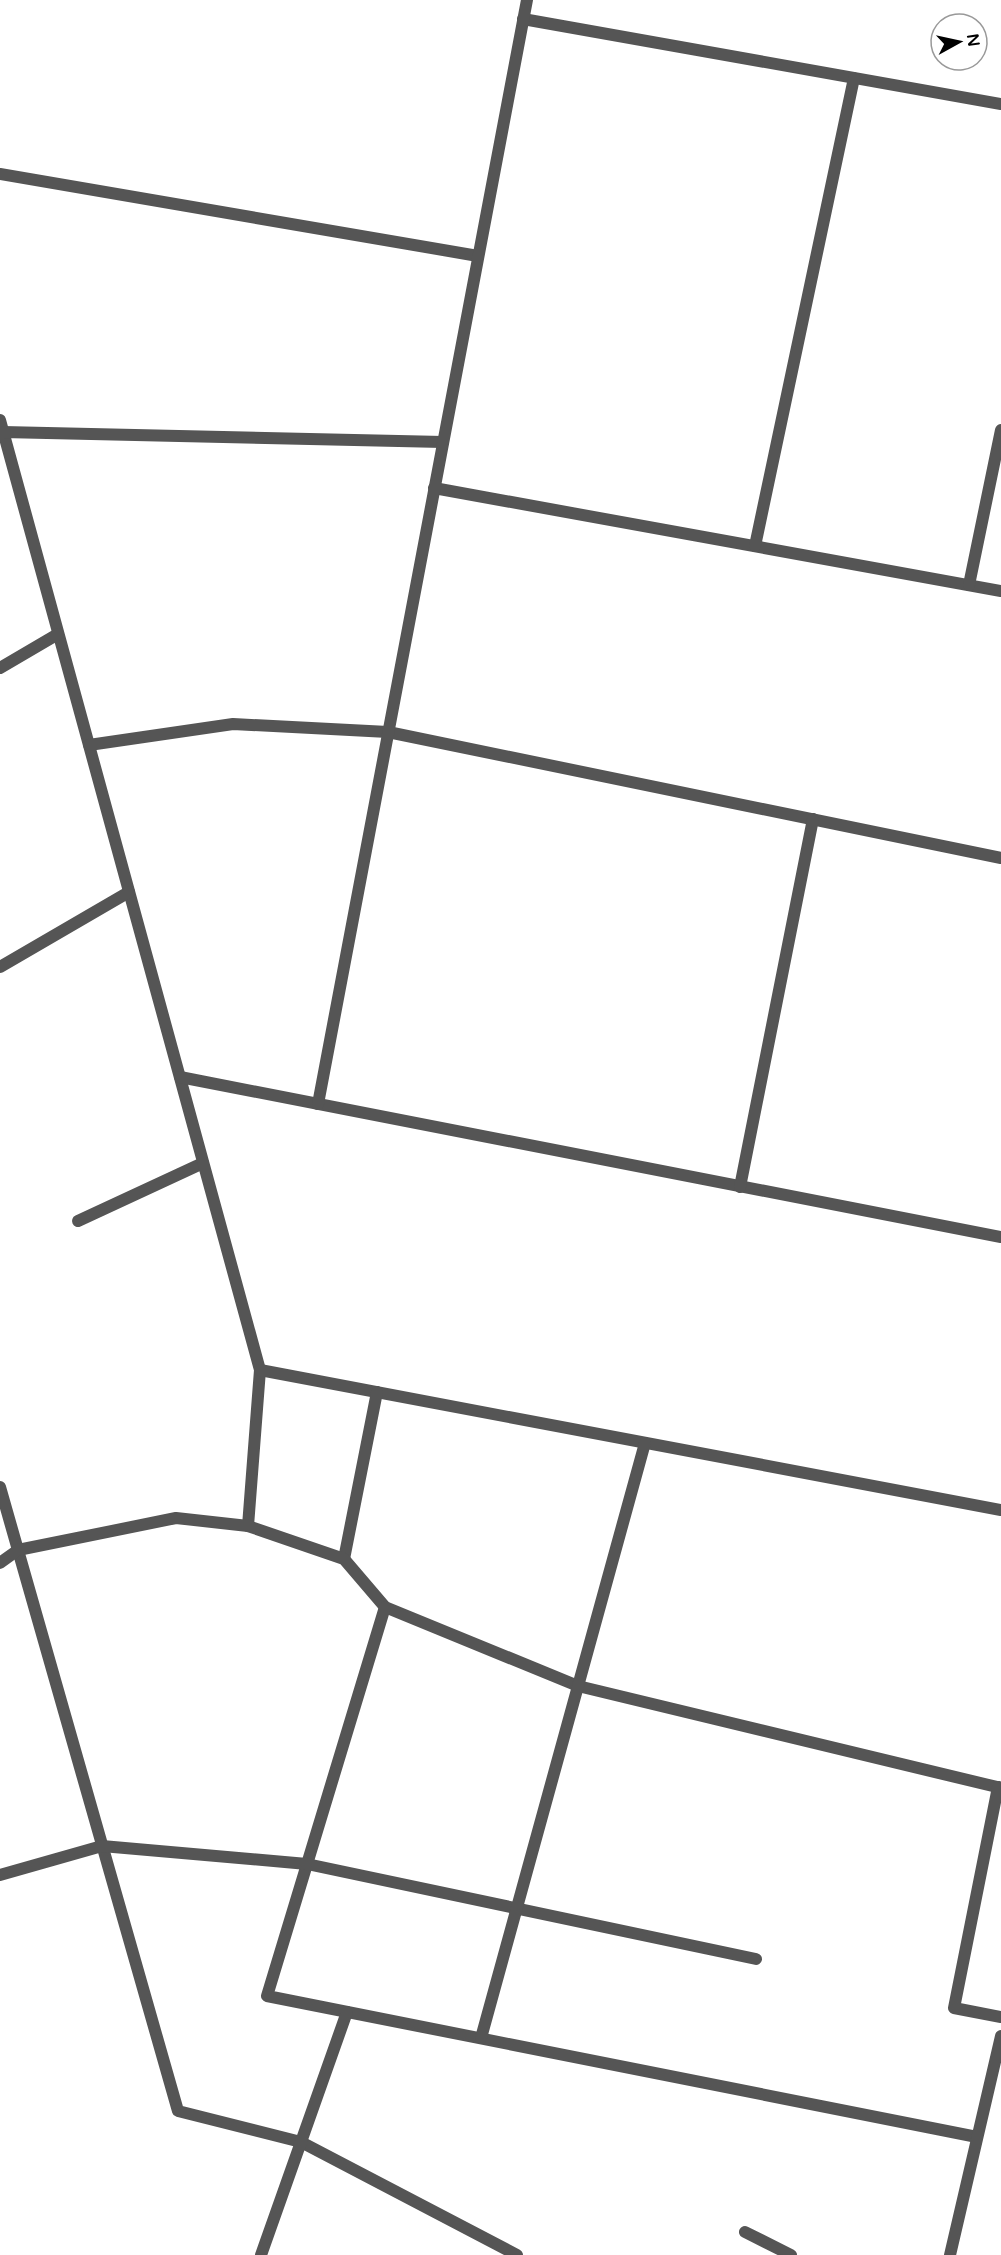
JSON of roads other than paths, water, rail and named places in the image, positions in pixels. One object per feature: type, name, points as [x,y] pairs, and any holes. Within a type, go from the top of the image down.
[{"type":"street","points":[[318,1104],[527,0]]},
{"type":"street","points":[[523,19],[1001,104]]},
{"type":"street","points":[[755,546],[854,78]]},
{"type":"street","points":[[0,174],[478,256]]},
{"type":"street","points":[[248,1526],[260,1371],[1,428],[443,442]]},
{"type":"street","points":[[969,585],[1001,430]]},
{"type":"street","points":[[434,488],[1001,591]]},
{"type":"street","points":[[0,668],[58,634]]},
{"type":"street","points":[[89,745],[234,724],[388,732],[1001,858]]},
{"type":"street","points":[[740,1186],[813,819]]},
{"type":"street","points":[[0,967],[129,892]]},
{"type":"street","points":[[180,1077],[1001,1237]]},
{"type":"street","points":[[78,1221],[203,1163]]},
{"type":"street","points":[[260,1371],[1001,1510]]},
{"type":"street","points":[[344,1559],[377,1392]]},
{"type":"street","points":[[480,2038],[645,1443]]},
{"type":"street","points":[[0,1487],[178,2111],[300,2142],[517,2255]]},
{"type":"street","points":[[0,1563],[18,1550],[176,1518],[248,1526],[344,1559],[386,1607],[578,1686],[999,1787],[954,2008],[1001,2017]]},
{"type":"street","points":[[386,1607],[267,1995],[977,2137]]},
{"type":"street","points":[[0,1875],[102,1846],[307,1864],[756,1959]]},
{"type":"street","points":[[261,2255],[347,2012]]},
{"type":"street","points":[[950,2255],[1001,2036]]},
{"type":"street","points":[[745,2232],[791,2255]]}]
